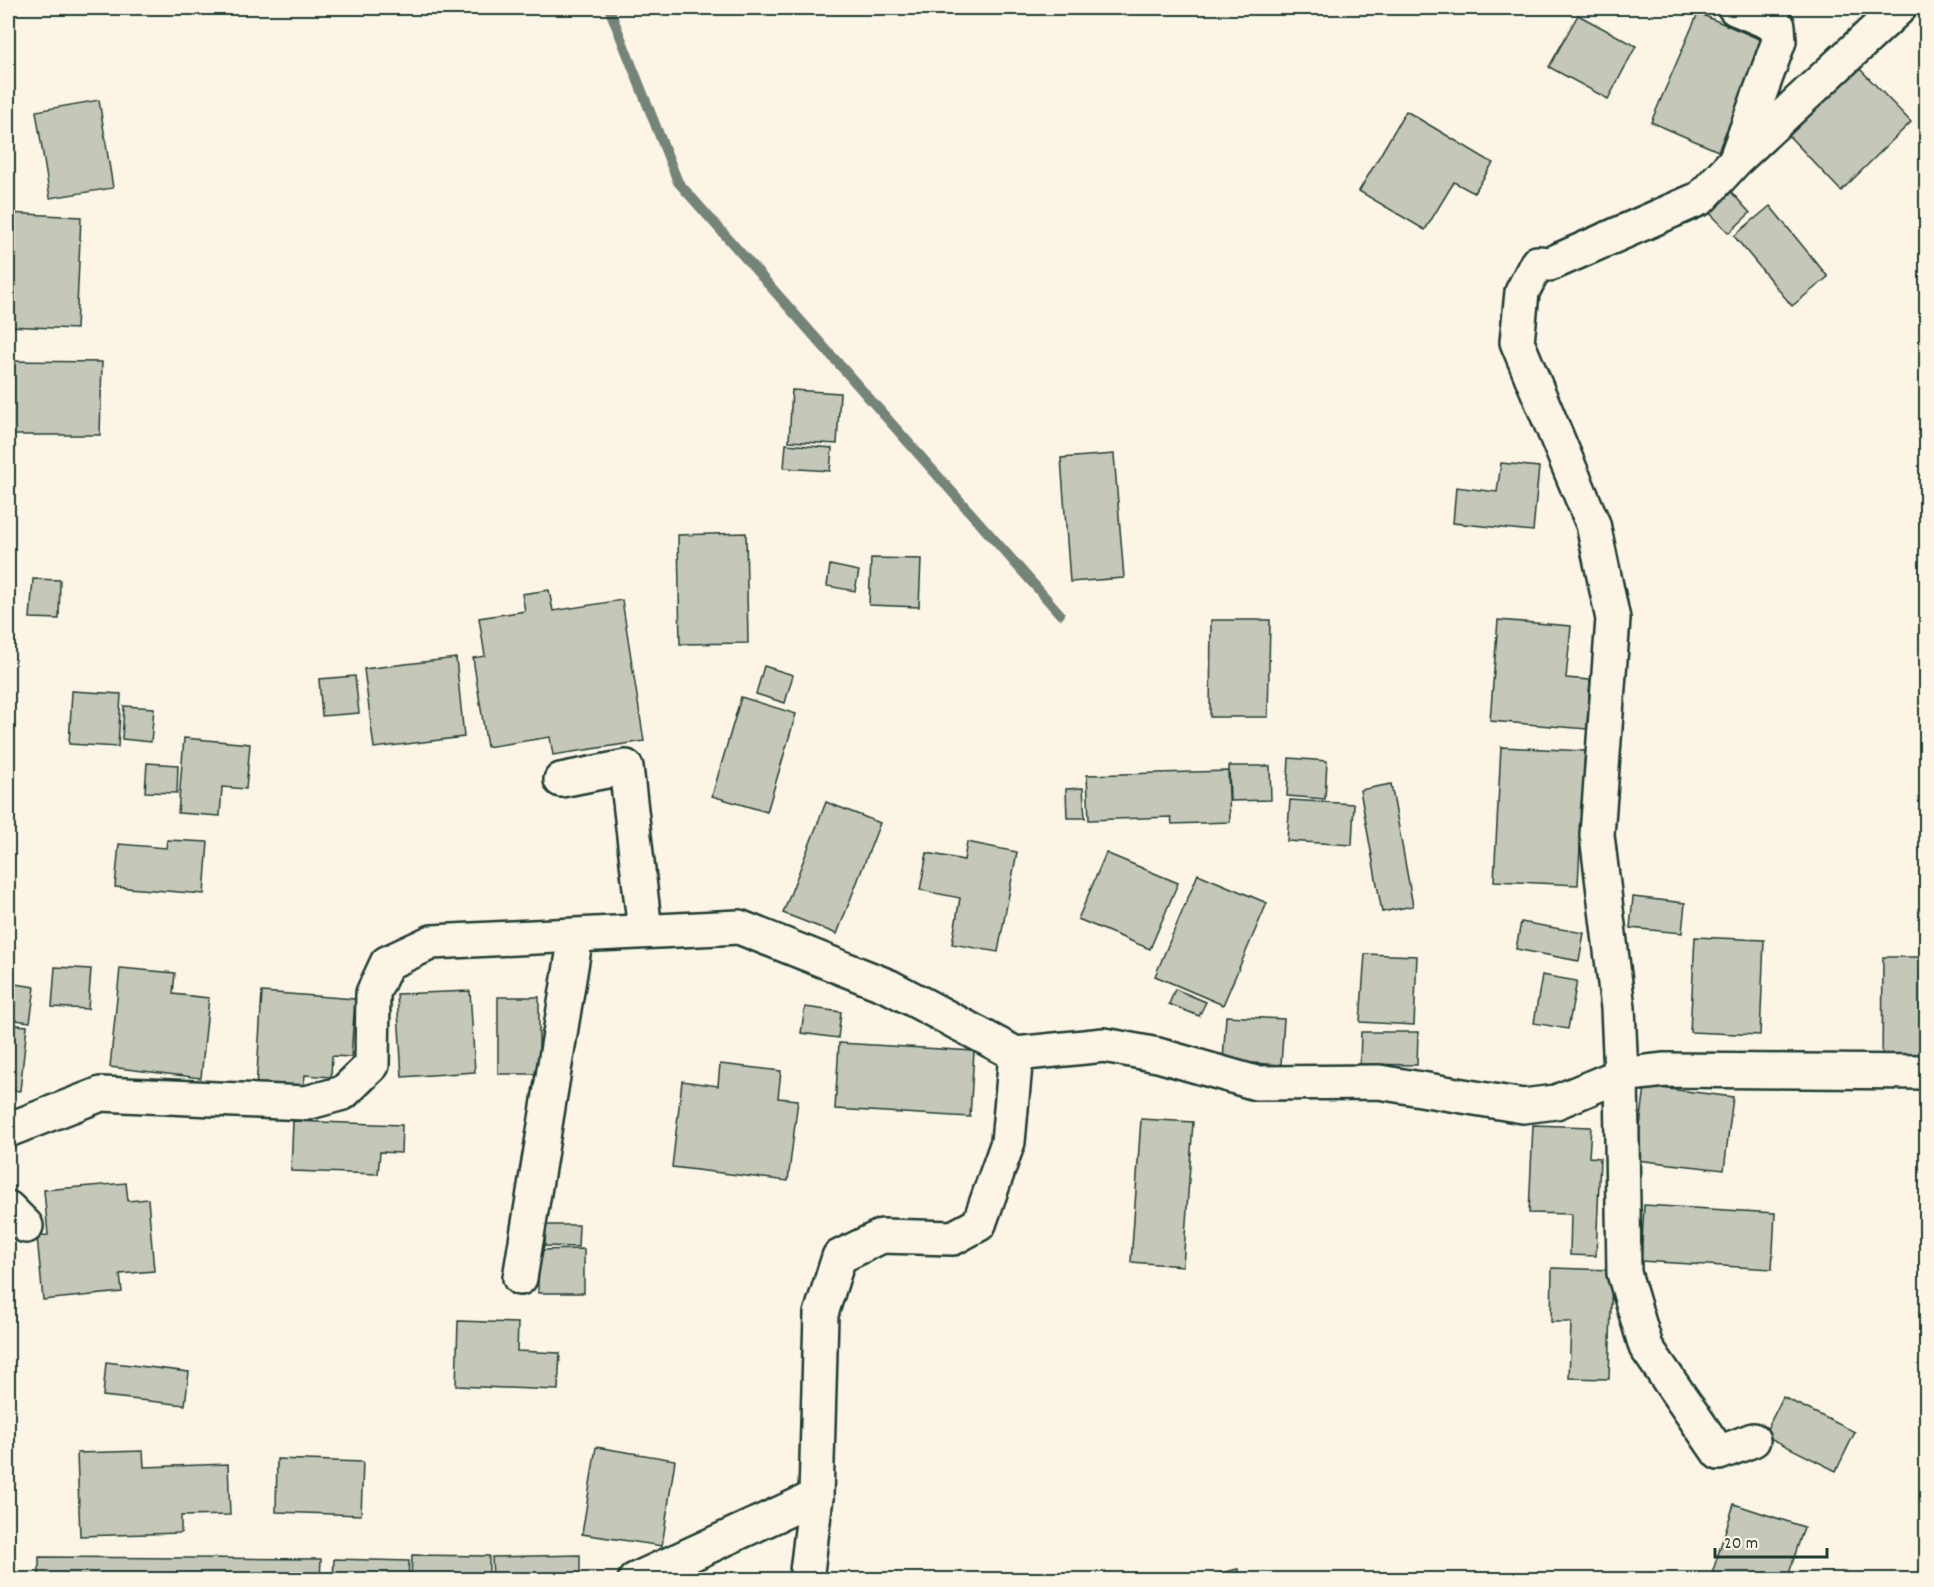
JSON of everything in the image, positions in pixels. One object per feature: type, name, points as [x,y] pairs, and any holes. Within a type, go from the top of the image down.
[{"type":"street","points":[[1735,8],[1778,26],[1779,41],[1736,160]]},
{"type":"street","points":[[1754,1440],[1719,1453],[1646,1347],[1624,1273],[1622,1075],[1618,1008],[1597,835],[1613,619],[1593,524],[1517,342],[1522,292],[1537,263],[1550,264],[1701,198],[1736,160],[1899,8]]},
{"type":"street","points":[[561,780],[626,767],[645,931]]},
{"type":"street","points":[[8,1130],[100,1094],[306,1103],[343,1093],[372,1065],[373,993],[387,963],[432,942],[739,927],[890,987],[1016,1054],[1104,1045],[1158,1055],[1256,1083],[1379,1082],[1523,1106],[1556,1102],[1622,1075],[1665,1070],[1926,1072]]},
{"type":"street","points":[[520,1278],[576,936]]},
{"type":"street","points":[[806,1580],[816,1497],[821,1314],[839,1257],[882,1236],[953,1238],[979,1224],[1008,1142],[1016,1054]]},
{"type":"street","points":[[635,1580],[816,1497]]},
{"type":"building","points":[[1698,13],[1764,41],[1718,151],[1651,122]]},
{"type":"building","points":[[1578,15],[1636,46],[1608,99],[1549,67]]},
{"type":"building","points":[[1859,68],[1911,122],[1841,191],[1789,136]]},
{"type":"building","points":[[99,100],[113,188],[50,198],[36,111]]},
{"type":"building","points":[[1406,111],[1493,163],[1474,193],[1454,182],[1425,230],[1359,191]]},
{"type":"building","points":[[1725,185],[1750,213],[1729,233],[1703,206]]},
{"type":"building","points":[[1770,206],[1828,277],[1792,306],[1734,236]]},
{"type":"building","points":[[8,213],[81,217],[76,329],[8,326]]},
{"type":"building","points":[[8,361],[102,362],[100,435],[8,435]]},
{"type":"building","points":[[792,390],[840,393],[837,444],[789,441]]},
{"type":"building","points":[[786,444],[832,448],[830,471],[784,468]]},
{"type":"building","points":[[1114,454],[1124,578],[1070,582],[1061,458]]},
{"type":"building","points":[[1501,463],[1539,467],[1533,531],[1453,523],[1456,487],[1497,492]]},
{"type":"building","points":[[746,533],[748,643],[680,644],[678,535]]},
{"type":"building","points":[[871,558],[921,559],[919,607],[869,605]]},
{"type":"building","points":[[830,565],[859,571],[855,591],[827,586]]},
{"type":"building","points":[[33,579],[60,580],[59,619],[30,618]]},
{"type":"building","points":[[549,590],[553,611],[622,600],[644,741],[553,755],[550,737],[487,747],[473,658],[485,656],[479,618],[525,611],[522,594]]},
{"type":"building","points":[[1211,620],[1270,620],[1268,717],[1210,717]]},
{"type":"building","points":[[1498,620],[1571,626],[1566,678],[1590,680],[1587,729],[1490,721]]},
{"type":"building","points":[[456,658],[464,737],[374,748],[364,669]]},
{"type":"building","points":[[764,666],[793,675],[785,703],[756,694]]},
{"type":"building","points":[[355,676],[359,713],[322,716],[319,679]]},
{"type":"building","points":[[72,691],[121,694],[118,747],[69,744]]},
{"type":"building","points":[[741,697],[796,714],[767,812],[712,796]]},
{"type":"building","points":[[124,706],[154,708],[151,742],[122,739]]},
{"type":"building","points":[[184,738],[250,744],[246,789],[222,787],[220,816],[178,813]]},
{"type":"building","points":[[1501,747],[1585,751],[1578,885],[1494,881]]},
{"type":"building","points":[[1289,758],[1327,761],[1325,799],[1287,796]]},
{"type":"building","points":[[147,763],[178,765],[177,793],[145,792]]},
{"type":"building","points":[[1229,766],[1270,766],[1271,800],[1230,801]]},
{"type":"building","points":[[1228,771],[1230,822],[1172,824],[1171,817],[1089,820],[1087,775]]},
{"type":"building","points":[[1391,784],[1413,906],[1382,912],[1360,790]]},
{"type":"building","points":[[1083,788],[1085,818],[1067,818],[1066,789]]},
{"type":"building","points":[[1290,800],[1354,804],[1352,845],[1287,841]]},
{"type":"building","points":[[826,802],[880,823],[837,934],[783,913]]},
{"type":"building","points":[[167,840],[208,842],[204,894],[115,887],[119,844],[166,848]]},
{"type":"building","points":[[967,842],[1017,852],[998,952],[952,944],[960,898],[920,890],[927,853],[964,860]]},
{"type":"building","points":[[1106,853],[1178,883],[1150,949],[1078,919]]},
{"type":"building","points":[[1198,874],[1267,903],[1223,1005],[1155,976]]},
{"type":"building","points":[[1633,897],[1685,903],[1682,933],[1630,928]]},
{"type":"building","points":[[1521,922],[1584,933],[1579,961],[1516,949]]},
{"type":"building","points":[[1695,937],[1764,940],[1760,1035],[1690,1032]]},
{"type":"building","points":[[1365,954],[1417,956],[1414,1025],[1360,1022]]},
{"type":"building","points":[[1883,957],[1926,957],[1926,1068],[1882,1067]]},
{"type":"building","points":[[55,967],[91,969],[88,1009],[52,1007]]},
{"type":"building","points":[[120,968],[175,973],[173,994],[209,998],[201,1078],[110,1067]]},
{"type":"building","points":[[1542,975],[1577,981],[1568,1029],[1534,1023]]},
{"type":"building","points":[[8,983],[35,987],[30,1022],[8,1019]]},
{"type":"building","points":[[1175,989],[1206,1002],[1199,1016],[1169,1004]]},
{"type":"building","points":[[470,991],[475,1072],[402,1077],[397,994]]},
{"type":"building","points":[[262,992],[355,999],[351,1057],[332,1056],[331,1077],[305,1075],[303,1092],[256,1089]]},
{"type":"building","points":[[498,997],[539,997],[539,1074],[498,1074]]},
{"type":"building","points":[[805,1007],[841,1012],[838,1038],[801,1033]]},
{"type":"building","points":[[1226,1016],[1284,1019],[1281,1065],[1223,1061]]},
{"type":"building","points":[[8,1024],[27,1026],[20,1091],[8,1090]]},
{"type":"building","points":[[1361,1032],[1418,1032],[1417,1065],[1360,1064]]},
{"type":"building","points":[[839,1043],[974,1051],[970,1117],[835,1109]]},
{"type":"building","points":[[720,1064],[781,1071],[778,1098],[798,1100],[788,1181],[672,1167],[682,1081],[718,1086]]},
{"type":"building","points":[[1645,1086],[1733,1097],[1724,1170],[1636,1160]]},
{"type":"building","points":[[1141,1119],[1193,1122],[1183,1266],[1131,1262]]},
{"type":"building","points":[[293,1121],[402,1125],[401,1153],[380,1152],[378,1174],[291,1171]]},
{"type":"building","points":[[1533,1125],[1591,1127],[1589,1157],[1600,1158],[1596,1256],[1570,1255],[1571,1214],[1529,1213]]},
{"type":"building","points":[[126,1183],[128,1201],[148,1199],[154,1271],[120,1274],[122,1292],[43,1300],[37,1236],[48,1235],[44,1190]]},
{"type":"building","points":[[1644,1205],[1775,1213],[1772,1269],[1641,1261]]},
{"type":"building","points":[[546,1225],[579,1225],[578,1247],[545,1246]]},
{"type":"building","points":[[584,1249],[584,1293],[538,1293],[538,1250]]},
{"type":"building","points":[[1552,1268],[1612,1270],[1609,1379],[1569,1378],[1571,1322],[1551,1322]]},
{"type":"building","points":[[458,1321],[518,1323],[517,1351],[560,1353],[558,1390],[456,1386]]},
{"type":"building","points":[[106,1362],[189,1372],[185,1405],[103,1396]]},
{"type":"building","points":[[1783,1397],[1855,1432],[1836,1471],[1764,1435]]},
{"type":"building","points":[[596,1447],[675,1460],[662,1546],[582,1534]]},
{"type":"building","points":[[143,1451],[144,1467],[228,1464],[230,1515],[181,1516],[181,1533],[80,1536],[77,1453]]},
{"type":"building","points":[[277,1459],[363,1462],[361,1515],[276,1512]]},
{"type":"building","points":[[1734,1504],[1804,1527],[1787,1580],[1710,1580]]},
{"type":"building","points":[[412,1555],[489,1556],[489,1580],[411,1580]]},
{"type":"building","points":[[580,1555],[580,1580],[493,1580],[492,1557]]},
{"type":"building","points":[[39,1557],[321,1559],[320,1580],[39,1580]]},
{"type":"building","points":[[334,1559],[409,1561],[408,1580],[333,1580]]},
{"type":"building","points":[[1238,1569],[1241,1580],[1192,1580]]},
{"type":"waterway","points":[[609,8],[678,182],[1060,614]]}]
